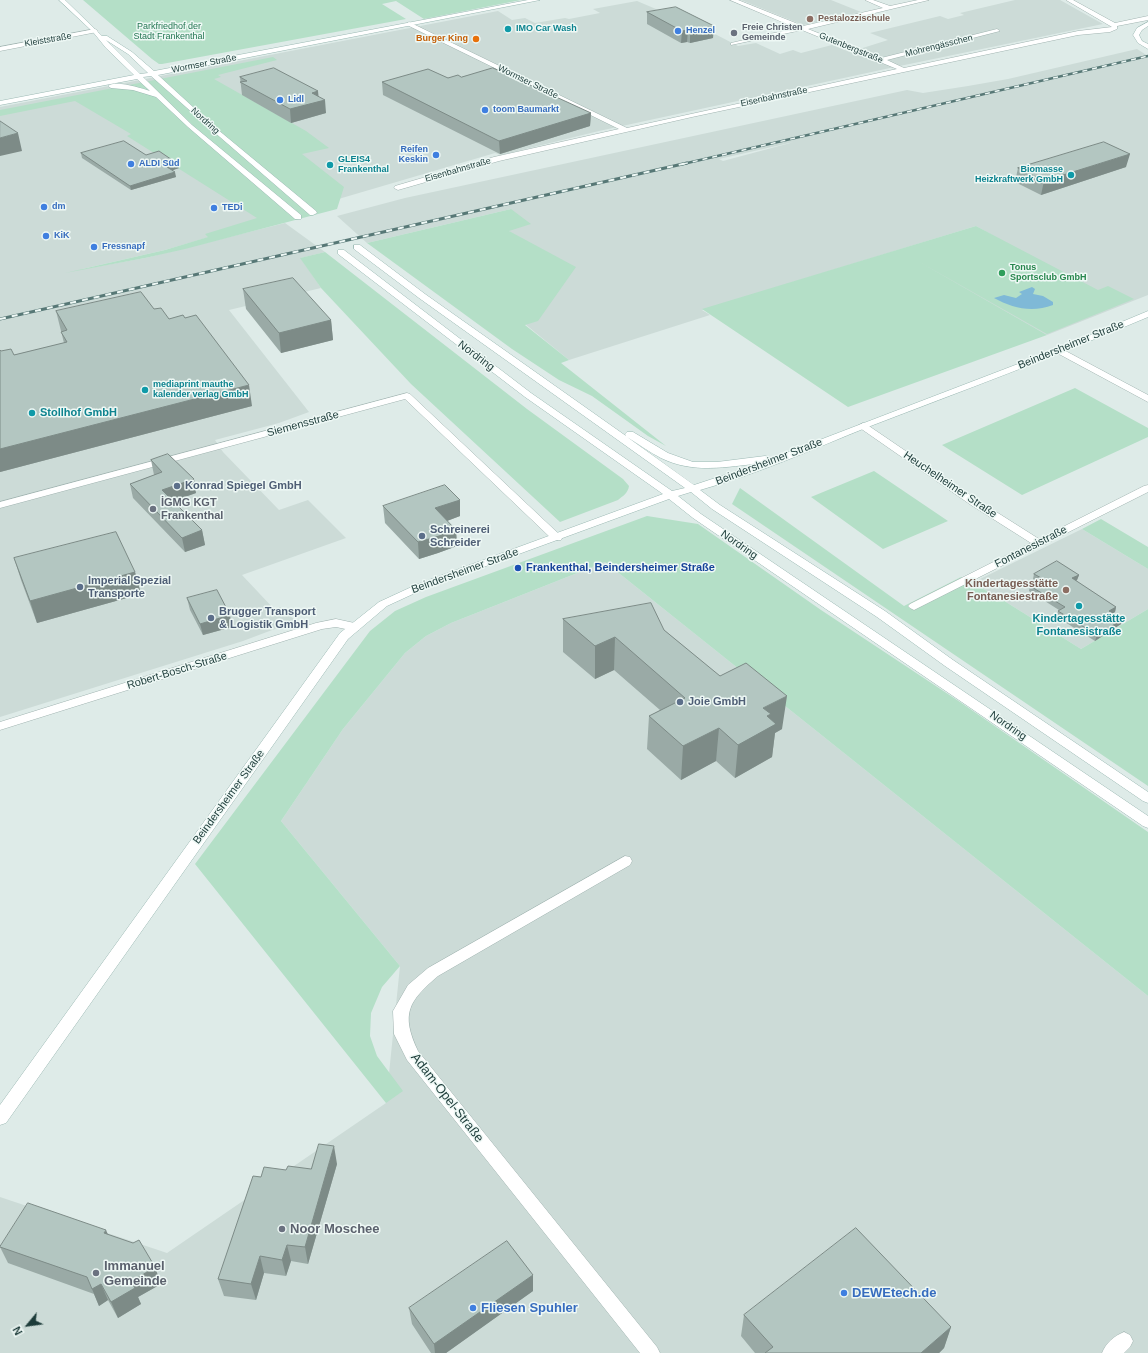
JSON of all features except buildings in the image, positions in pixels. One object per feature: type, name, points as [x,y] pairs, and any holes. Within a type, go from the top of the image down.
[{"type":"street","name":"Nordring","points":[[62,0],[95,31],[108,47],[190,126],[298,217]]},
{"type":"street","name":"Wormser Straße","points":[[0,103],[537,0]]},
{"type":"street","name":"Gutenbergstraße","points":[[734,0],[902,69]]},
{"type":"street","points":[[868,0],[889,8]]},
{"type":"street","points":[[732,44],[926,0]]},
{"type":"street","points":[[1069,0],[1114,25]]},
{"type":"street","name":"Eisenbahnstraße","points":[[398,188],[497,159],[902,69],[1078,33],[1110,30],[1115,28],[1114,25],[1148,18]]},
{"type":"street","name":"Wormser Straße","points":[[409,24],[626,130]]},
{"type":"street","points":[[1148,24],[1139,29],[1136,35],[1140,42],[1148,48]]},
{"type":"street","name":"Nordring","points":[[95,31],[130,53],[215,130],[313,213]]},
{"type":"street","name":"Kleiststraße","points":[[0,49],[95,31]]},
{"type":"street","name":"Mohrengässchen","points":[[881,60],[997,31]]},
{"type":"street","points":[[80,88],[113,86],[126,87],[142,90],[160,97]]},
{"type":"street","name":"Nordring","points":[[357,248],[541,381],[671,472],[716,507],[881,614],[1148,798]]},
{"type":"street","name":"Nordring","points":[[341,252],[528,395],[644,474],[697,516],[1148,823]]},
{"type":"street","name":"Beindersheimer Straße","points":[[0,1118],[344,636],[378,608],[401,595],[670,495],[717,482],[786,457],[1060,351],[1148,314]]},
{"type":"street","points":[[1060,351],[1148,399]]},
{"type":"street","name":"Nordring","points":[[541,381],[670,458],[687,464],[703,466],[719,465],[786,457]]},
{"type":"street","name":"Siemensstraße","points":[[0,504],[407,396],[557,538]]},
{"type":"street","name":"Heuchelheimer Straße","points":[[863,426],[975,503],[1039,542]]},
{"type":"street","name":"Fontanesistraße","points":[[914,606],[1148,488]]},
{"type":"street","name":"Robert-Bosch-Straße","points":[[0,726],[320,626],[336,623],[355,627]]},
{"type":"street","name":"Adam-Opel-Straße","points":[[625,861],[433,972],[413,989],[401,1012],[402,1034],[412,1055],[650,1353]]},
{"type":"shaded area","name":"Pestalozzischule","points":[[741,0],[831,0],[861,12],[803,25]]},
{"type":"shaded area","points":[[1015,0],[1060,0],[1103,24],[599,131],[501,155],[495,153],[165,250],[78,270],[145,258],[285,223],[325,252],[301,258],[321,288],[229,310],[309,412],[279,423],[215,440],[223,452],[279,510],[308,500],[346,538],[242,575],[275,610],[280,607],[296,621],[243,641],[0,717],[0,107],[498,11],[512,20],[525,18],[535,23],[565,18],[569,19],[600,13],[593,9],[637,1],[715,34],[738,46],[756,43],[780,54],[793,50],[801,53],[832,45],[850,52],[888,40],[870,33],[940,16],[948,19],[964,15],[960,13]]},
{"type":"shaded area","points":[[1137,49],[1148,56],[1148,295],[1047,335],[915,260],[992,235],[976,226],[702,310],[710,315],[569,360],[525,324],[509,230],[511,209],[367,243],[337,216],[405,198],[907,90],[923,93],[1008,79]],"holes":[[[794,142],[723,161],[719,159]]]},
{"type":"shaded area","name":"Kindertagesstätte Fontanesiestraße","points":[[1082,529],[1148,569],[1148,609],[1081,649],[998,597],[972,583]]},
{"type":"shaded area","points":[[605,562],[1148,996],[1148,1353],[0,1353],[0,1197],[167,1253],[386,1103],[400,966],[281,821],[343,729],[405,653],[426,636],[451,623]]},
{"type":"green space","name":"Parkfriedhof der Stadt Frankenthal","points":[[83,0],[521,0],[424,19],[396,1],[382,4],[406,19],[159,64]]},
{"type":"green space","points":[[273,57],[277,60],[218,75],[221,77],[214,79],[306,131],[329,148],[302,154],[344,187],[337,209],[185,249],[65,273],[165,250],[208,237],[205,234],[257,218],[127,136],[131,134],[75,101],[0,116],[0,110]]},
{"type":"green space","points":[[511,209],[531,224],[509,231],[576,267],[538,321],[525,325],[569,360],[561,363],[666,446],[648,436],[592,396],[559,380],[512,349],[367,243]]},
{"type":"green space","points":[[976,226],[1098,290],[1108,286],[1134,299],[1047,334],[916,260],[1047,335],[848,407],[702,309]]},
{"type":"green space","points":[[325,252],[527,409],[623,479],[629,486],[623,496],[618,500],[560,522],[411,384],[321,288],[300,258]]},
{"type":"green space","points":[[1075,388],[1148,428],[1148,437],[1022,495],[942,445]]},
{"type":"green space","points":[[874,471],[948,521],[883,549],[811,497]]},
{"type":"green space","points":[[740,488],[904,606],[961,577],[998,597],[1081,649],[1148,609],[1148,786],[732,504]]},
{"type":"green space","points":[[647,516],[698,524],[821,610],[960,702],[1148,832],[1148,996],[605,562],[451,623],[426,636],[405,653],[343,729],[281,821],[400,966],[382,987],[371,1013],[370,1036],[377,1056],[403,1091],[386,1103],[195,864],[370,631],[395,611],[426,597]]},
{"type":"green space","points":[[1101,519],[1148,547],[1148,569],[1082,529]]},
{"type":"water","points":[[1032,287],[1035,289],[1033,294],[1043,296],[1053,302],[1053,305],[1030,309],[1015,307],[994,298],[1004,295],[1016,298],[1022,294],[1019,292]]},
{"type":"railway","points":[[683,164],[1148,56]]},
{"type":"railway","points":[[0,319],[687,163]]},
{"type":"place","name":"Pestalozzischule","points":[[810,19]]},
{"type":"place","name":"IMO Car Wash","points":[[508,29]]},
{"type":"place","name":"Henzel","points":[[678,31]]},
{"type":"place","name":"Freie Christen Gemeinde","points":[[734,33]]},
{"type":"place","name":"Burger King","points":[[476,39]]},
{"type":"place","name":"Lidl","points":[[280,100]]},
{"type":"place","name":"toom Baumarkt","points":[[485,110]]},
{"type":"place","name":"Reifen Keskin","points":[[436,155]]},
{"type":"place","name":"ALDI Süd","points":[[131,164]]},
{"type":"place","name":"GLEIS4 Frankenthal","points":[[330,165]]},
{"type":"place","name":"Biomasse Heizkraftwerk GmbH","points":[[1071,175]]},
{"type":"place","name":"dm","points":[[44,207]]},
{"type":"place","name":"TEDi","points":[[214,208]]},
{"type":"place","name":"KiK","points":[[46,236]]},
{"type":"place","name":"Fressnapf","points":[[94,247]]},
{"type":"place","name":"Tonus Sportsclub GmbH","points":[[1002,273]]},
{"type":"place","name":"mediaprint mauthe kalender verlag GmbH","points":[[145,390]]},
{"type":"place","name":"Stollhof GmbH","points":[[32,413]]},
{"type":"place","name":"Konrad Spiegel GmbH","points":[[177,486]]},
{"type":"place","name":"İGMG KGT Frankenthal","points":[[153,509]]},
{"type":"place","name":"Schreinerei Schreider","points":[[422,536]]},
{"type":"place","name":"Frankenthal, Beindersheimer Straße","points":[[518,568]]},
{"type":"place","name":"Imperial Spezial Transporte","points":[[80,587]]},
{"type":"place","name":"Kindertagesstätte Fontanesiestraße","points":[[1066,590]]},
{"type":"place","name":"Kindertagesstätte Fontanesistraße","points":[[1079,606]]},
{"type":"place","name":"Brugger Transport & Logistik GmbH","points":[[211,618]]},
{"type":"place","name":"Joie GmbH","points":[[680,702]]},
{"type":"place","name":"Noor Moschee","points":[[282,1229]]},
{"type":"place","name":"Immanuel Gemeinde","points":[[96,1273]]},
{"type":"place","name":"DEWEtech.de","points":[[844,1293]]},
{"type":"place","name":"Fliesen Spuhler","points":[[473,1308]]}]
